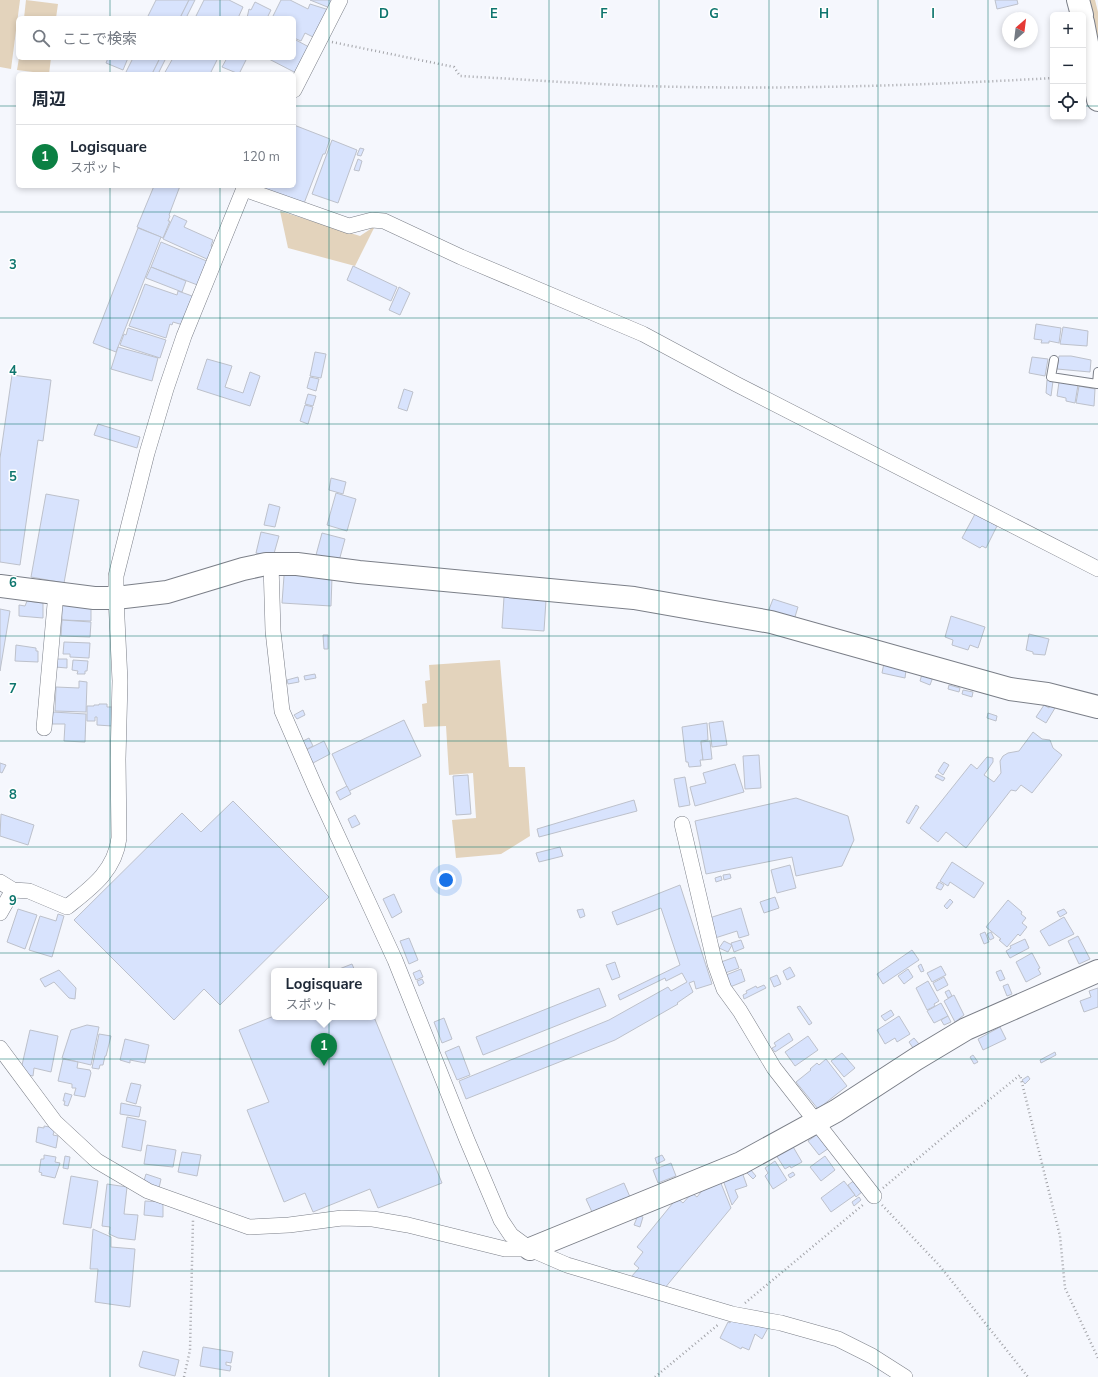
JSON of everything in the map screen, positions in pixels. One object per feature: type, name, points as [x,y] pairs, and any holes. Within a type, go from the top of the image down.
[{"type":"main road","points":[[1078,0],[1081,12]]},
{"type":"main road","points":[[1086,36],[1095,76],[1098,100]]},
{"type":"main road","points":[[0,586],[94,598],[116,598],[167,592],[243,569],[271,564],[297,564],[358,572],[642,599],[771,622],[1010,689],[1047,694],[1098,708]]},
{"type":"main road","points":[[530,1249],[741,1163],[816,1121],[966,1029],[1098,970]]},
{"type":"street","points":[[296,86],[340,0]]},
{"type":"street","points":[[0,913],[6,886],[29,891],[67,906],[102,878],[112,864],[118,851],[120,681],[116,576],[147,453],[166,389],[184,336],[245,188]]},
{"type":"street","points":[[248,188],[349,226],[372,220],[384,221],[461,257],[642,334],[736,384],[1058,547],[1098,569]]},
{"type":"street","points":[[271,564],[273,631],[282,711],[316,790],[395,960],[501,1220],[511,1235],[530,1249],[567,1265],[732,1314],[781,1323],[838,1339],[872,1356],[905,1377]]},
{"type":"street","points":[[44,728],[56,593]]},
{"type":"street","points":[[682,824],[715,964],[724,989],[740,1011],[774,1068],[874,1196]]},
{"type":"street","points":[[0,1048],[55,1122],[97,1161],[148,1191],[249,1226],[289,1225],[342,1218],[373,1219],[408,1224],[505,1249],[530,1249]]},
{"type":"lane","points":[[1054,360],[1051,377],[1097,384],[1098,372]]},
{"type":"path","points":[[320,40],[454,67],[460,76],[640,86],[695,87],[965,83],[1050,78]]},
{"type":"path","points":[[655,1377],[1020,1075],[1060,1236],[1065,1288],[1098,1358]]},
{"type":"path","points":[[874,1196],[939,1265],[1028,1377]]},
{"type":"path","points":[[184,1377],[190,1350],[193,1207]]},
{"type":"shaded area","points":[[0,0],[20,0],[18,16],[16,16],[16,31],[11,69],[0,67]]},
{"type":"shaded area","points":[[26,0],[58,4],[56,16],[24,16]]},
{"type":"shaded area","points":[[1085,0],[1095,0],[1098,12],[1098,72]]},
{"type":"shaded area","points":[[19,60],[51,60],[49,72],[17,70]]},
{"type":"shaded area","points":[[280,211],[360,236],[375,226],[355,266],[288,248]]},
{"type":"shaded area","points":[[500,660],[509,767],[525,767],[530,836],[501,854],[456,858],[452,820],[476,818],[473,773],[449,775],[446,726],[424,727],[422,704],[427,703],[425,681],[430,680],[429,665]]},
{"type":"building","points":[[156,0],[189,0],[181,16],[148,16]]},
{"type":"building","points":[[189,0],[195,0],[187,16],[181,16]]},
{"type":"building","points":[[204,0],[229,0],[243,7],[239,16],[196,16]]},
{"type":"building","points":[[281,0],[290,0],[308,9],[310,4],[329,10],[315,38],[305,33],[301,41],[296,39],[296,16],[273,16]]},
{"type":"building","points":[[310,0],[333,0],[330,8]]},
{"type":"building","points":[[995,0],[1017,0],[1018,4],[997,9]]},
{"type":"building","points":[[255,2],[271,10],[268,16],[247,16],[249,9],[251,10]]},
{"type":"building","points":[[296,40],[309,47],[296,73],[271,60],[296,60]]},
{"type":"building","points":[[107,60],[127,60],[123,70],[106,63]]},
{"type":"building","points":[[132,60],[159,60],[153,72],[126,72]]},
{"type":"building","points":[[159,60],[165,60],[159,72],[153,72]]},
{"type":"building","points":[[172,60],[217,60],[211,72],[165,72]]},
{"type":"building","points":[[226,60],[246,60],[240,72],[234,72],[222,67]]},
{"type":"building","points":[[296,126],[330,139],[303,206],[262,188],[296,188]]},
{"type":"building","points":[[332,140],[357,150],[338,203],[312,194]]},
{"type":"building","points":[[360,148],[364,149],[361,156],[357,155]]},
{"type":"building","points":[[358,159],[362,161],[359,171],[354,170]]},
{"type":"building","points":[[153,188],[179,188],[169,215],[168,221],[170,221],[163,238],[137,227]]},
{"type":"building","points":[[174,215],[187,221],[184,227],[213,240],[211,246],[214,248],[209,260],[163,239]]},
{"type":"building","points":[[138,228],[161,237],[116,352],[93,343]]},
{"type":"building","points":[[161,242],[209,262],[200,286],[151,267]]},
{"type":"building","points":[[353,266],[397,287],[391,301],[347,280]]},
{"type":"building","points":[[151,267],[186,281],[182,292],[146,278]]},
{"type":"building","points":[[145,284],[177,295],[178,291],[195,297],[183,325],[173,322],[172,325],[170,324],[166,338],[129,326]]},
{"type":"building","points":[[399,287],[410,293],[400,315],[389,310]]},
{"type":"building","points":[[1036,324],[1061,328],[1059,343],[1049,341],[1049,343],[1041,343],[1042,340],[1034,339]]},
{"type":"building","points":[[1063,327],[1088,331],[1087,346],[1060,344]]},
{"type":"building","points":[[128,328],[166,340],[160,358],[120,345]]},
{"type":"building","points":[[118,347],[158,358],[152,381],[111,369]]},
{"type":"building","points":[[315,352],[326,354],[321,378],[310,376]]},
{"type":"building","points":[[1059,356],[1071,356],[1091,360],[1090,372],[1057,369]]},
{"type":"building","points":[[1032,357],[1048,359],[1045,376],[1029,373]]},
{"type":"building","points":[[207,359],[232,366],[225,387],[243,393],[250,372],[260,376],[250,406],[197,389]]},
{"type":"building","points":[[12,375],[51,380],[43,441],[38,440],[20,565],[0,562],[0,458]]},
{"type":"building","points":[[310,377],[319,379],[316,391],[307,388]]},
{"type":"building","points":[[1047,380],[1053,381],[1051,396],[1046,393]]},
{"type":"building","points":[[1059,382],[1078,385],[1075,403],[1066,401],[1066,398],[1057,396]]},
{"type":"building","points":[[1079,386],[1095,389],[1094,406],[1076,403]]},
{"type":"building","points":[[404,389],[413,392],[407,411],[398,408]]},
{"type":"building","points":[[308,394],[316,396],[313,406],[305,404]]},
{"type":"building","points":[[305,405],[313,407],[308,424],[300,421]]},
{"type":"building","points":[[98,424],[140,437],[137,448],[94,435]]},
{"type":"building","points":[[331,478],[346,482],[343,494],[329,490]]},
{"type":"building","points":[[336,493],[356,499],[347,531],[327,525]]},
{"type":"building","points":[[46,494],[79,500],[64,583],[31,577]]},
{"type":"building","points":[[269,504],[280,507],[275,527],[264,525]]},
{"type":"building","points":[[975,514],[997,526],[986,548],[982,546],[980,548],[962,538]]},
{"type":"building","points":[[261,532],[279,536],[273,557],[256,553]]},
{"type":"building","points":[[322,533],[345,539],[339,561],[316,555]]},
{"type":"building","points":[[286,574],[332,577],[331,606],[282,603],[284,576]]},
{"type":"building","points":[[504,597],[546,600],[544,631],[502,628]]},
{"type":"building","points":[[773,599],[798,607],[794,620],[768,612]]},
{"type":"building","points":[[27,601],[43,603],[43,618],[19,616],[19,605],[25,606]]},
{"type":"building","points":[[62,605],[91,606],[91,621],[62,620]]},
{"type":"building","points":[[0,609],[10,611],[0,671]]},
{"type":"building","points":[[951,616],[985,627],[978,648],[970,645],[968,650],[952,645],[953,640],[945,637]]},
{"type":"building","points":[[62,620],[91,622],[90,637],[61,636]]},
{"type":"building","points":[[1029,634],[1049,639],[1045,655],[1033,654],[1033,652],[1026,650]]},
{"type":"building","points":[[323,635],[328,635],[328,649],[324,649]]},
{"type":"building","points":[[64,642],[90,643],[89,658],[70,657],[70,654],[63,654]]},
{"type":"building","points":[[16,645],[36,648],[36,651],[38,651],[38,662],[15,661]]},
{"type":"building","points":[[56,659],[67,659],[67,668],[55,667]]},
{"type":"building","points":[[73,660],[88,661],[87,671],[85,671],[85,674],[77,674],[78,671],[72,670]]},
{"type":"building","points":[[884,663],[906,670],[905,678],[882,673]]},
{"type":"building","points":[[315,674],[316,678],[305,680],[304,676]]},
{"type":"building","points":[[922,674],[933,677],[930,685],[920,681]]},
{"type":"building","points":[[298,677],[299,682],[288,684],[287,680]]},
{"type":"building","points":[[79,681],[87,682],[86,712],[55,711],[56,687],[79,688]]},
{"type":"building","points":[[949,685],[960,688],[959,692],[948,689]]},
{"type":"building","points":[[963,690],[973,692],[972,697],[962,694]]},
{"type":"building","points":[[107,704],[107,707],[112,707],[112,726],[97,725],[97,717],[95,717],[95,721],[87,721],[87,706]]},
{"type":"building","points":[[1044,705],[1049,708],[1050,705],[1055,708],[1046,723],[1036,717]]},
{"type":"building","points":[[303,710],[305,715],[297,719],[294,715]]},
{"type":"building","points":[[53,712],[86,714],[85,742],[64,741],[65,724],[52,724]]},
{"type":"building","points":[[988,713],[997,716],[996,721],[987,718]]},
{"type":"building","points":[[404,720],[421,756],[349,791],[332,754]]},
{"type":"building","points":[[723,721],[727,745],[712,747],[709,723]]},
{"type":"building","points":[[707,723],[708,740],[701,741],[703,760],[700,760],[701,766],[689,767],[688,762],[686,762],[682,727]]},
{"type":"building","points":[[1033,732],[1042,739],[1050,740],[1053,748],[1062,755],[1032,793],[1021,785],[1016,791],[1011,790],[966,848],[946,832],[938,842],[920,828],[971,764],[977,769],[987,757],[993,758],[993,762],[984,775],[994,782],[1001,773],[1000,761],[1003,756],[1008,753],[1019,751]]},
{"type":"building","points":[[309,738],[313,746],[305,750],[301,742]]},
{"type":"building","points":[[324,741],[330,754],[313,763],[306,750]]},
{"type":"building","points":[[710,741],[712,759],[703,760],[701,742]]},
{"type":"building","points":[[759,755],[761,788],[745,789],[743,756]]},
{"type":"building","points":[[944,762],[949,765],[943,775],[938,771]]},
{"type":"building","points":[[0,763],[6,765],[2,773],[0,772]]},
{"type":"building","points":[[735,764],[744,792],[695,806],[690,787],[706,783],[703,773]]},
{"type":"building","points":[[937,774],[945,778],[943,781],[935,777]]},
{"type":"building","points":[[468,775],[471,814],[456,815],[453,776]]},
{"type":"building","points":[[685,777],[690,805],[679,807],[674,779]]},
{"type":"building","points":[[347,786],[351,794],[340,800],[336,792]]},
{"type":"building","points":[[796,798],[848,816],[854,840],[842,866],[796,876],[792,857],[706,874],[695,821]]},
{"type":"building","points":[[634,800],[637,811],[539,837],[537,829]]},
{"type":"building","points":[[233,801],[329,897],[220,1005],[204,989],[174,1020],[74,920],[182,813],[201,832]]},
{"type":"building","points":[[916,805],[919,807],[909,824],[906,822]]},
{"type":"building","points":[[1,814],[34,825],[28,845],[0,836]]},
{"type":"building","points":[[355,815],[360,824],[352,828],[348,819]]},
{"type":"building","points":[[560,847],[563,856],[539,862],[536,853]]},
{"type":"building","points":[[952,862],[984,883],[974,898],[950,882],[948,886],[940,881]]},
{"type":"building","points":[[790,865],[796,888],[777,893],[771,870]]},
{"type":"building","points":[[730,874],[731,878],[724,880],[723,875]]},
{"type":"building","points":[[721,876],[722,880],[716,882],[715,878]]},
{"type":"building","points":[[939,882],[944,885],[941,890],[936,888]]},
{"type":"building","points":[[680,885],[712,984],[696,989],[694,981],[689,983],[693,992],[677,1003],[678,1004],[615,1040],[466,1099],[459,1081],[609,1020],[668,987],[671,991],[687,982],[682,973],[666,981],[665,978],[620,1000],[618,995],[680,965],[661,908],[617,925],[612,912]]},
{"type":"building","points":[[394,894],[402,912],[392,918],[383,899]]},
{"type":"building","points":[[775,897],[779,908],[764,913],[760,902]]},
{"type":"building","points":[[950,899],[953,902],[947,909],[944,906]]},
{"type":"building","points":[[1008,900],[1022,912],[1021,914],[1026,918],[1022,923],[1027,927],[1020,936],[1018,934],[1007,947],[999,940],[1001,939],[986,927]]},
{"type":"building","points":[[741,908],[749,935],[739,938],[737,931],[712,939],[706,919]]},
{"type":"building","points":[[18,909],[37,915],[25,949],[7,942]]},
{"type":"building","points":[[583,909],[585,916],[580,918],[577,910]]},
{"type":"building","points":[[1064,909],[1067,913],[1060,917],[1057,912]]},
{"type":"building","points":[[58,914],[64,916],[52,957],[29,950],[40,916],[56,921]]},
{"type":"building","points":[[1064,917],[1074,934],[1049,946],[1040,931]]},
{"type":"building","points":[[985,932],[989,942],[984,944],[980,934]]},
{"type":"building","points":[[991,932],[994,938],[990,940],[987,934]]},
{"type":"building","points":[[1078,936],[1090,959],[1079,964],[1068,941]]},
{"type":"building","points":[[409,938],[418,960],[409,964],[400,941]]},
{"type":"building","points":[[1025,939],[1029,948],[1010,958],[1006,951],[1011,948],[1010,946]]},
{"type":"building","points":[[741,940],[744,948],[734,952],[731,943]]},
{"type":"building","points":[[724,941],[732,945],[728,952],[719,948]]},
{"type":"building","points":[[912,950],[919,960],[883,984],[877,974]]},
{"type":"building","points":[[1032,953],[1040,968],[1038,969],[1041,974],[1026,982],[1016,962]]},
{"type":"building","points":[[735,957],[739,968],[725,973],[721,962]]},
{"type":"building","points":[[615,962],[620,977],[612,980],[606,965]]},
{"type":"building","points":[[352,964],[354,968],[342,968]]},
{"type":"building","points":[[921,964],[924,971],[921,972],[918,966]]},
{"type":"building","points":[[941,966],[946,975],[932,982],[927,973]]},
{"type":"building","points":[[790,967],[795,976],[787,980],[783,971]]},
{"type":"building","points":[[741,969],[745,981],[730,987],[726,975]]},
{"type":"building","points":[[908,969],[913,977],[904,984],[898,976]]},
{"type":"building","points":[[59,970],[76,988],[75,999],[69,998],[54,982],[45,987],[40,979]]},
{"type":"building","points":[[420,970],[423,977],[416,980],[413,973]]},
{"type":"building","points":[[1001,970],[1005,979],[1000,981],[996,972]]},
{"type":"building","points":[[777,975],[781,984],[774,987],[770,978]]},
{"type":"building","points":[[944,977],[948,985],[937,991],[933,983]]},
{"type":"building","points":[[422,979],[424,983],[419,986],[417,981]]},
{"type":"building","points":[[928,981],[939,1001],[934,1004],[935,1006],[927,1010],[916,988]]},
{"type":"building","points":[[1008,984],[1012,994],[1007,996],[1003,986]]},
{"type":"building","points":[[764,985],[766,988],[744,999],[743,995],[747,993],[746,991],[756,986],[757,988]]},
{"type":"building","points":[[599,988],[606,1006],[483,1055],[476,1037]]},
{"type":"building","points":[[1098,988],[1098,1007],[1084,1012],[1080,1001],[1091,997],[1089,991]]},
{"type":"building","points":[[949,990],[952,996],[948,998],[945,992]]},
{"type":"building","points":[[954,995],[964,1015],[955,1022],[944,1001]]},
{"type":"building","points":[[941,1003],[948,1016],[934,1023],[927,1011]]},
{"type":"building","points":[[800,1006],[812,1023],[809,1025],[797,1007]]},
{"type":"building","points":[[891,1010],[894,1015],[885,1021],[881,1016]]},
{"type":"building","points":[[899,1016],[910,1034],[897,1042],[895,1038],[885,1044],[877,1030]]},
{"type":"building","points":[[948,1016],[951,1022],[944,1025],[941,1020]]},
{"type":"building","points":[[271,1017],[271,1020],[375,1020],[442,1183],[378,1208],[370,1189],[313,1212],[305,1193],[284,1202],[247,1110],[269,1102],[239,1030]]},
{"type":"building","points":[[444,1018],[452,1039],[442,1043],[434,1022]]},
{"type":"building","points":[[87,1025],[99,1027],[91,1065],[62,1058],[71,1030]]},
{"type":"building","points":[[1000,1027],[1006,1039],[983,1050],[978,1039]]},
{"type":"building","points":[[30,1030],[58,1036],[51,1072],[34,1068],[33,1076],[24,1074],[22,1065]]},
{"type":"building","points":[[789,1033],[793,1040],[775,1052],[772,1048],[776,1046],[774,1043]]},
{"type":"building","points":[[99,1034],[111,1036],[103,1065],[100,1065],[99,1069],[92,1068]]},
{"type":"building","points":[[808,1036],[818,1050],[795,1066],[785,1052]]},
{"type":"building","points":[[914,1038],[919,1044],[913,1048],[909,1042]]},
{"type":"building","points":[[125,1039],[149,1045],[145,1063],[130,1060],[130,1063],[120,1060]]},
{"type":"building","points":[[459,1046],[470,1075],[457,1080],[445,1052]]},
{"type":"building","points":[[1055,1052],[1056,1055],[1041,1063],[1040,1060]]},
{"type":"building","points":[[842,1053],[855,1068],[844,1077],[831,1061]]},
{"type":"building","points":[[973,1055],[978,1062],[974,1064],[970,1057]]},
{"type":"building","points":[[63,1059],[78,1062],[77,1068],[90,1070],[91,1073],[85,1097],[74,1095],[76,1088],[72,1088],[72,1084],[58,1081]]},
{"type":"building","points":[[826,1059],[847,1086],[818,1109],[796,1082],[817,1063],[819,1065]]},
{"type":"building","points":[[1028,1076],[1030,1079],[1025,1084],[1022,1080]]},
{"type":"building","points":[[131,1083],[141,1085],[136,1104],[126,1101]]},
{"type":"building","points":[[65,1093],[72,1095],[68,1106],[64,1105],[65,1101],[63,1101]]},
{"type":"building","points":[[121,1103],[141,1107],[139,1117],[120,1114]]},
{"type":"building","points":[[127,1117],[146,1121],[141,1151],[122,1147]]},
{"type":"building","points":[[44,1126],[55,1128],[53,1135],[58,1136],[56,1148],[36,1142],[38,1127],[44,1128]]},
{"type":"building","points":[[819,1133],[829,1148],[819,1155],[808,1141]]},
{"type":"building","points":[[147,1145],[176,1150],[173,1167],[144,1164]]},
{"type":"building","points":[[792,1145],[802,1162],[791,1168],[790,1166],[785,1169],[776,1155]]},
{"type":"building","points":[[182,1152],[201,1155],[197,1176],[178,1172]]},
{"type":"building","points":[[44,1155],[56,1157],[55,1162],[60,1163],[55,1178],[41,1175],[42,1173],[39,1172],[41,1159],[44,1159]]},
{"type":"building","points":[[662,1155],[665,1160],[657,1164],[655,1158]]},
{"type":"building","points":[[65,1156],[70,1157],[68,1169],[63,1168]]},
{"type":"building","points":[[825,1156],[835,1170],[821,1181],[810,1167]]},
{"type":"building","points":[[775,1161],[787,1180],[773,1189],[765,1176],[768,1173],[765,1168]]},
{"type":"building","points":[[671,1163],[676,1176],[658,1183],[653,1170]]},
{"type":"building","points":[[750,1169],[756,1176],[753,1179],[746,1172]]},
{"type":"building","points":[[742,1172],[747,1186],[735,1190],[738,1197],[732,1205],[723,1180]]},
{"type":"building","points":[[793,1172],[795,1175],[790,1178],[788,1175]]},
{"type":"building","points":[[146,1174],[161,1179],[159,1188],[143,1184]]},
{"type":"building","points":[[71,1176],[98,1181],[91,1228],[63,1224]]},
{"type":"building","points":[[855,1180],[863,1191],[856,1197],[848,1185]]},
{"type":"building","points":[[720,1181],[731,1208],[664,1289],[631,1277],[639,1268],[634,1264],[643,1252],[637,1247],[677,1198],[683,1203],[692,1193],[697,1197],[705,1187]]},
{"type":"building","points":[[844,1181],[855,1195],[831,1212],[821,1198]]},
{"type":"building","points":[[624,1183],[630,1197],[592,1212],[586,1199]]},
{"type":"building","points":[[107,1184],[127,1187],[124,1214],[138,1215],[135,1240],[118,1238],[109,1234],[110,1227],[102,1226]]},
{"type":"building","points":[[859,1197],[861,1200],[854,1206],[852,1202]]},
{"type":"building","points":[[145,1201],[163,1202],[163,1217],[144,1215]]},
{"type":"building","points":[[638,1215],[643,1217],[640,1227],[634,1225]]},
{"type":"building","points":[[93,1229],[111,1237],[111,1247],[135,1249],[130,1307],[95,1302],[98,1269],[90,1269]]},
{"type":"building","points":[[732,1318],[768,1328],[762,1339],[755,1334],[749,1350],[742,1347],[741,1349],[720,1338],[728,1322],[730,1323]]},
{"type":"building","points":[[203,1347],[233,1352],[231,1363],[226,1362],[226,1365],[231,1366],[230,1371],[200,1366]]},
{"type":"building","points":[[143,1351],[179,1360],[175,1376],[140,1367],[139,1365]]},
{"type":"place","name":"Logisquare","points":[[324,1066]]}]
